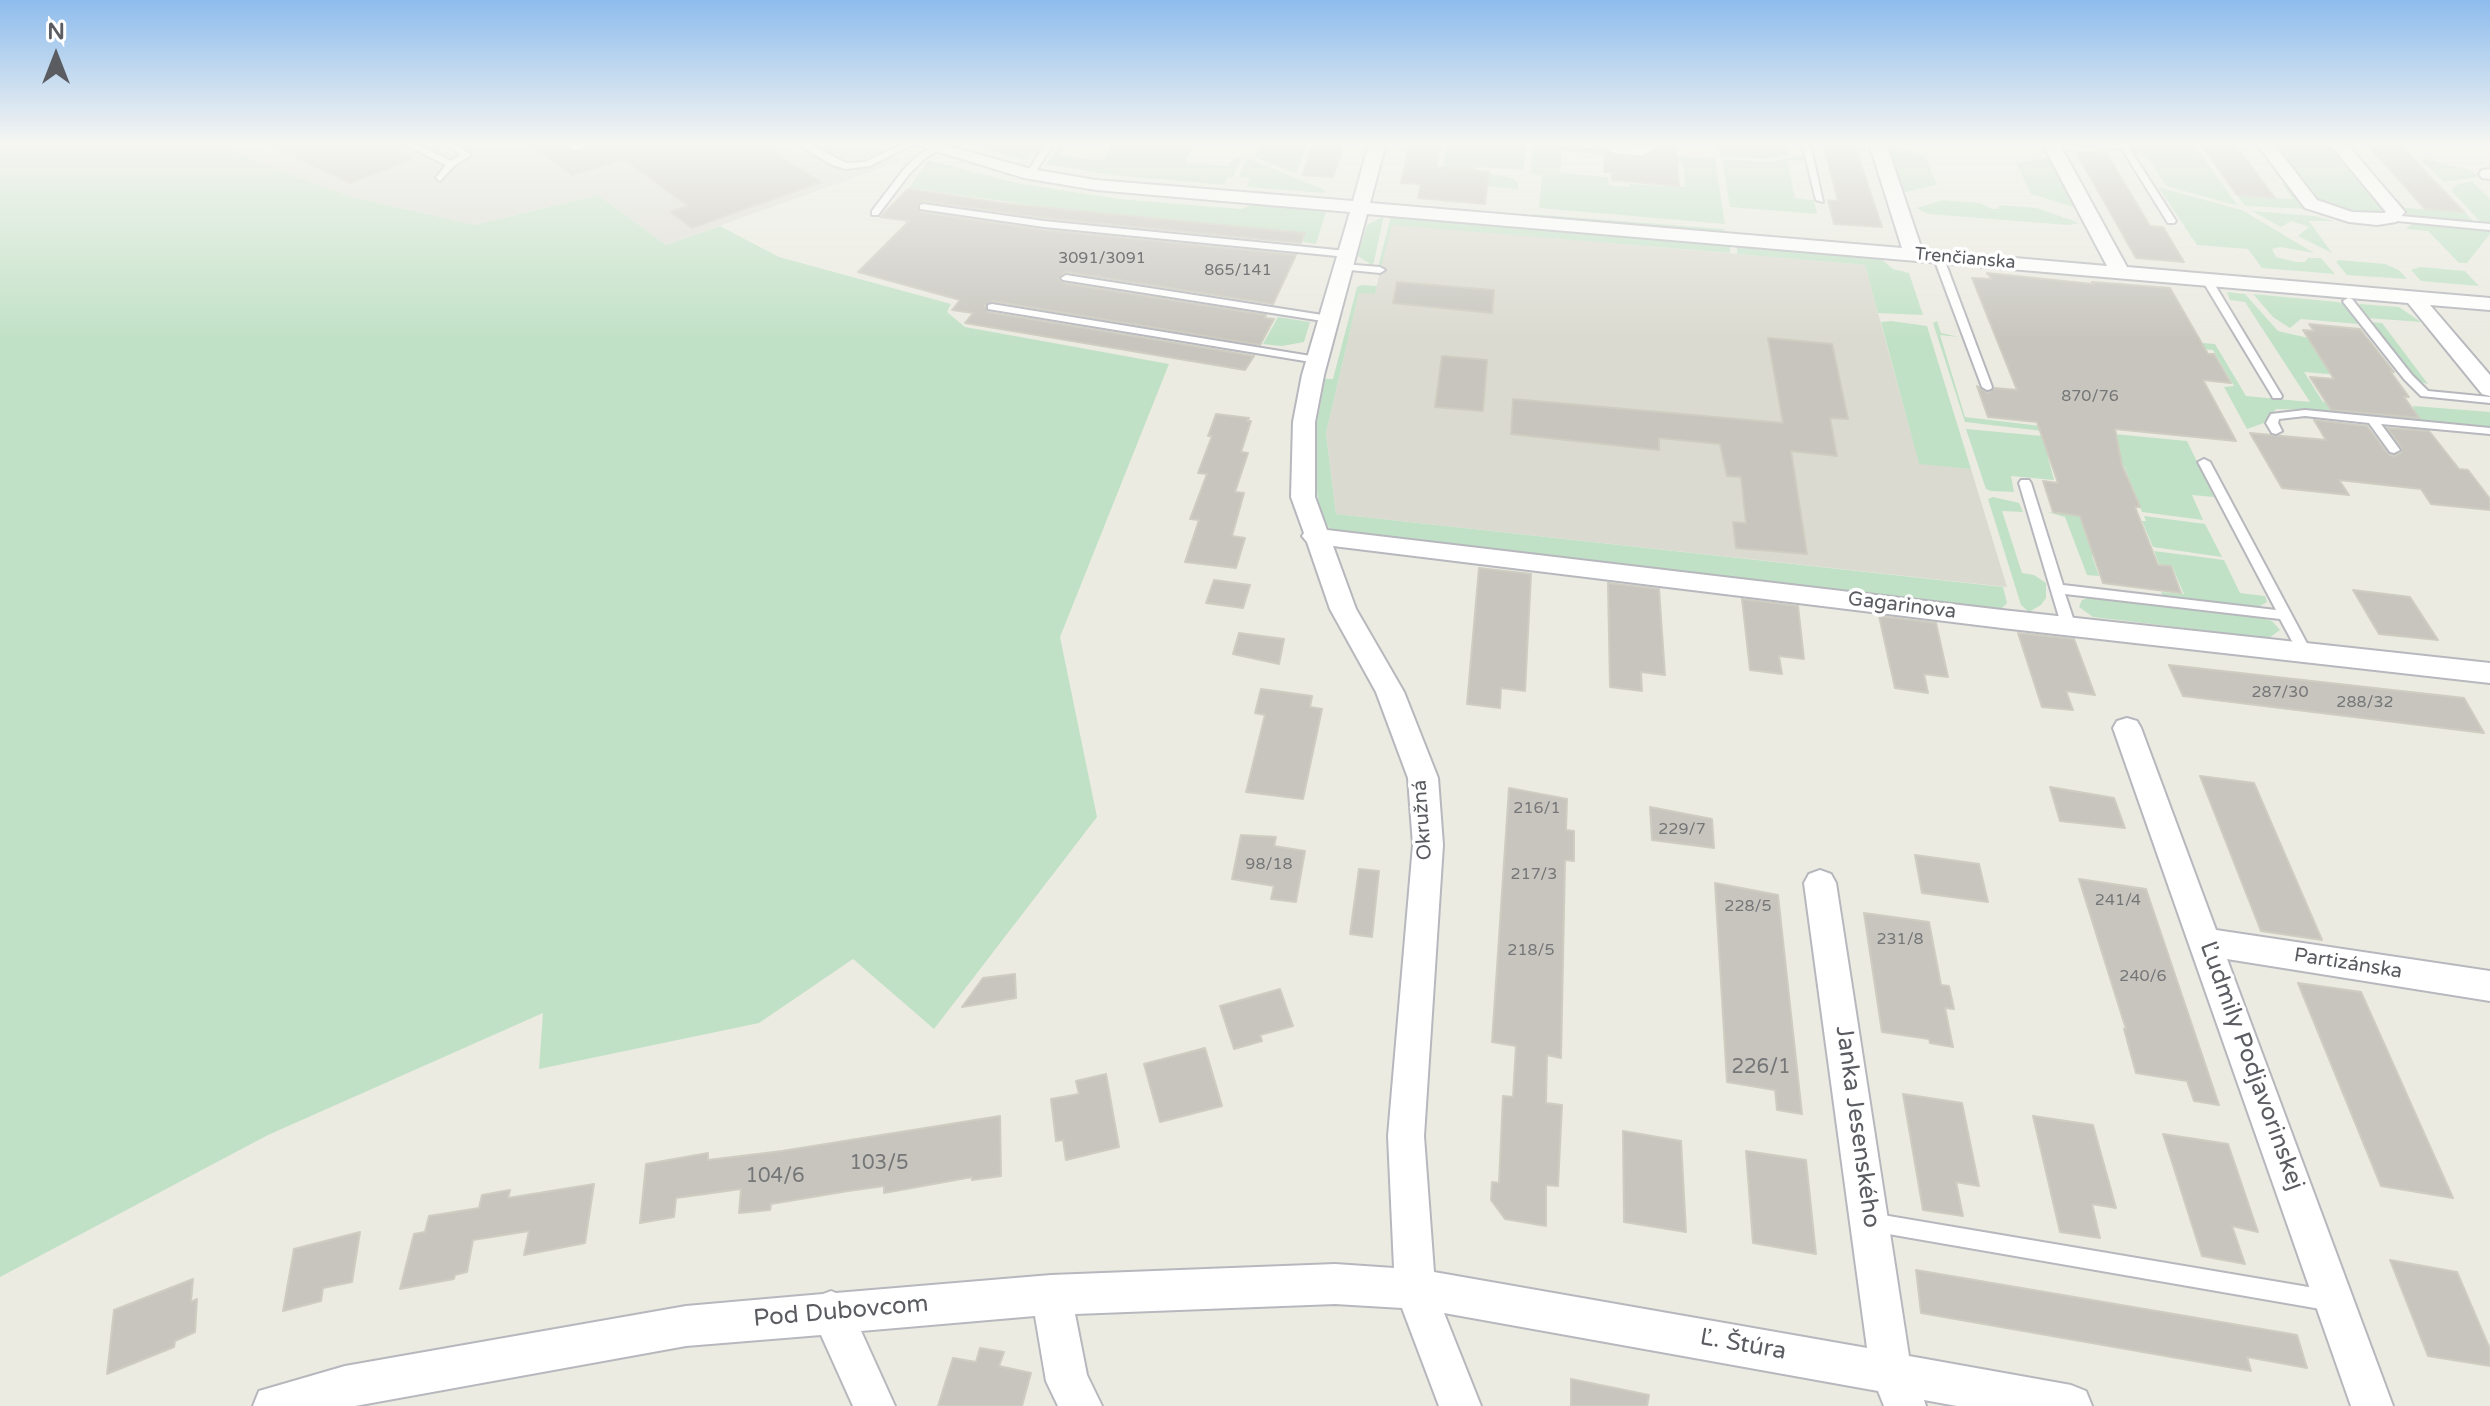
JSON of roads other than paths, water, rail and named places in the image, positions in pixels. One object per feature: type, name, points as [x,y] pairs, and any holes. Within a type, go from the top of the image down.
[{"type":"street","name":"Trenčianska","points":[[1357,209],[2490,304]]},
{"type":"street","name":"Okružná","points":[[1361,209],[1317,360],[1304,422],[1303,497],[1314,536],[1343,609],[1390,692],[1423,778],[1428,845],[1406,1136],[1415,1289],[1460,1406]]},
{"type":"street","points":[[1899,209],[1914,255]]},
{"type":"street","points":[[2086,209],[2121,273]]},
{"type":"street","points":[[2324,209],[2349,217],[2377,220],[2390,218],[2396,212],[2393,209]]},
{"type":"street","points":[[2414,298],[2482,371],[2490,389]]},
{"type":"street","name":"Gagarinova","points":[[1314,536],[2490,673]]},
{"type":"street","name":"Ľudmily Podjavorinskej","points":[[2127,728],[2372,1406]]},
{"type":"street","name":"Janka Jesenského","points":[[1820,883],[1898,1389]]},
{"type":"street","name":"Partizánska","points":[[2206,942],[2490,986]]},
{"type":"street","name":"Pod Dubovcom","points":[[274,1406],[345,1387],[686,1326],[831,1311],[1051,1295],[1335,1284],[1415,1289]]},
{"type":"street","name":"Ľ. Štúra","points":[[1415,1289],[1898,1389],[2071,1406]]},
{"type":"street","points":[[1051,1295],[1067,1381],[1081,1406]]},
{"type":"street","points":[[831,1311],[874,1406]]},
{"type":"lane","points":[[875,213],[879,209]]},
{"type":"lane","points":[[934,209],[1345,260],[1380,270]]},
{"type":"lane","points":[[2163,209],[2171,221]]},
{"type":"lane","points":[[2390,218],[2490,227]]},
{"type":"lane","points":[[1938,256],[1987,387]]},
{"type":"lane","points":[[1066,278],[1329,319]]},
{"type":"lane","points":[[2207,280],[2277,396]]},
{"type":"lane","points":[[2348,301],[2425,394],[2490,400]]},
{"type":"lane","points":[[992,307],[1317,360]]},
{"type":"lane","points":[[2276,431],[2272,423],[2275,416],[2305,413],[2490,431]]},
{"type":"lane","points":[[2373,420],[2394,450]]},
{"type":"lane","points":[[2204,462],[2304,651]]},
{"type":"lane","points":[[2025,483],[2068,624]]},
{"type":"lane","points":[[2059,589],[2284,615]]},
{"type":"lane","points":[[1871,1222],[2336,1302]]}]
